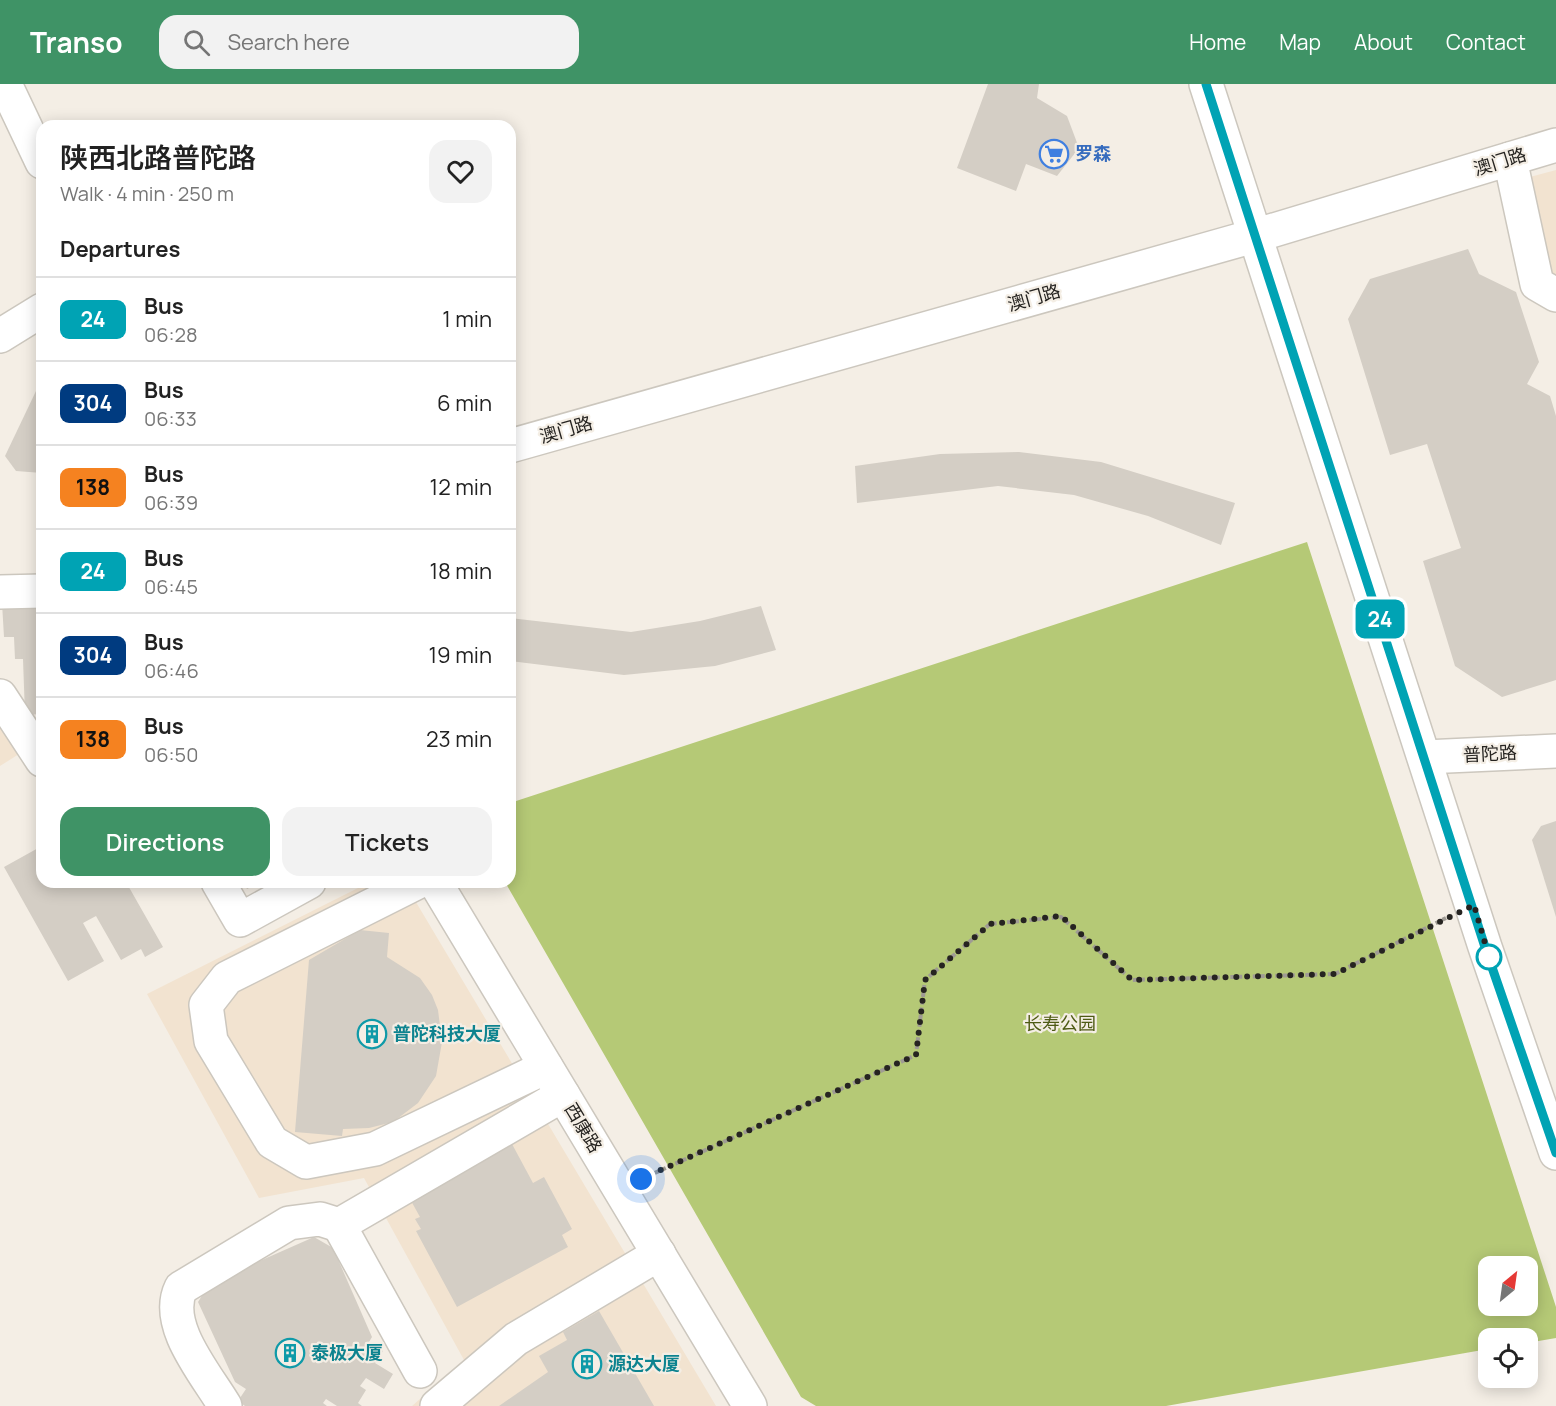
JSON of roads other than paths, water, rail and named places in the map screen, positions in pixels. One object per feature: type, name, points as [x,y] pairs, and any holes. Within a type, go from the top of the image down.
[{"type":"street","points":[[5,84],[36,149]]},
{"type":"street","points":[[1206,84],[1474,905],[1485,947],[1548,1102],[1556,1153]]},
{"type":"street","name":"澳门路","points":[[516,444],[1254,236],[1556,145]]},
{"type":"street","points":[[1510,159],[1537,284],[1556,295]]},
{"type":"street","points":[[0,336],[36,314]]},
{"type":"street","points":[[0,592],[36,591]]},
{"type":"street","points":[[0,696],[36,751]]},
{"type":"street","name":"普陀路","points":[[1425,757],[1556,751]]},
{"type":"street","points":[[221,888],[240,920],[298,888]]},
{"type":"street","points":[[406,888],[227,978],[206,1005],[212,1041],[272,1142],[306,1162],[375,1149],[546,1067]]},
{"type":"street","name":"西康路","points":[[439,888],[750,1406]]},
{"type":"street","points":[[339,1225],[563,1095]]},
{"type":"street","points":[[225,1406],[179,1329],[176,1299],[181,1288],[289,1223],[320,1219],[339,1225],[420,1371]]},
{"type":"street","points":[[437,1406],[516,1339],[659,1254]]},
{"type":"place","name":"罗森","points":[[1054,154]]},
{"type":"place","name":"普陀科技大厦","points":[[372,1034]]},
{"type":"place","name":"泰极大厦","points":[[290,1353]]},
{"type":"place","name":"源达大厦","points":[[587,1364]]},
{"type":"park label","name":"长寿公园","points":[[1060,1024]]}]
